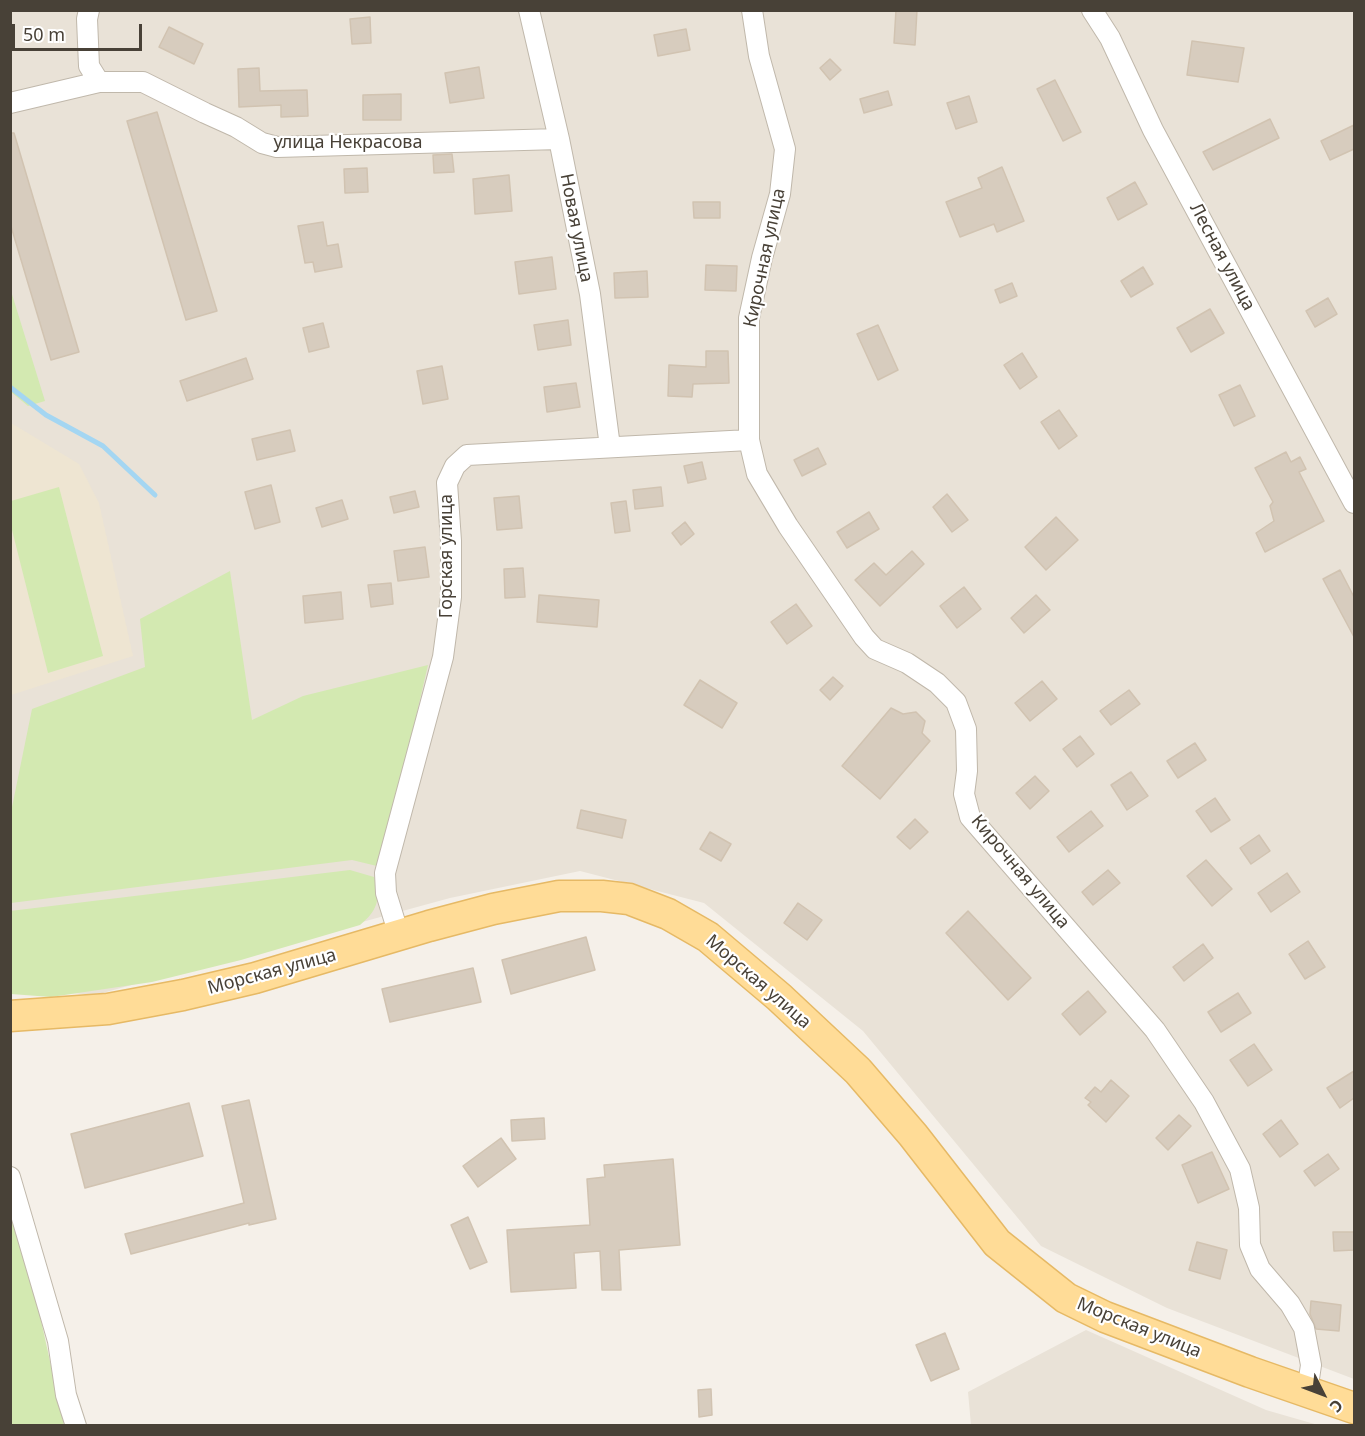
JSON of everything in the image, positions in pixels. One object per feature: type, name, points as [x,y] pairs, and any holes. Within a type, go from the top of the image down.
[{"type":"main road","name":"Морская улица","points":[[10,1016],[108,1009],[183,996],[493,909],[559,896],[629,899],[668,914],[708,937],[778,997],[858,1071],[913,1135],[997,1243],[1066,1298],[1106,1317],[1250,1372],[1354,1408]]},
{"type":"street","points":[[89,10],[87,20],[89,66],[99,82]]},
{"type":"street","name":"Новая улица","points":[[529,10],[559,139],[590,294],[610,447]]},
{"type":"street","name":"Кирочная улица","points":[[752,10],[759,56],[785,149],[780,194],[762,258],[749,318],[749,440],[757,474],[783,517],[864,637],[876,649],[907,663],[937,683],[956,702],[966,729],[967,771],[964,794],[970,818],[1155,1030],[1204,1102],[1240,1169],[1249,1208],[1250,1245],[1260,1269],[1290,1304],[1304,1328],[1311,1365],[1307,1392]]},
{"type":"street","name":"Лесная улица","points":[[1092,10],[1110,38],[1153,130],[1354,503]]},
{"type":"street","name":"улица Некрасова","points":[[10,103],[99,82],[143,81],[236,127],[262,144],[277,147],[559,139]]},
{"type":"street","name":"Горская улица","points":[[399,935],[386,893],[385,873],[443,657],[451,597],[451,541],[447,483],[455,466],[467,455],[749,440]]},
{"type":"street","points":[[10,1177],[58,1341],[66,1395],[76,1425]]},
{"type":"shaded area","points":[[10,11],[1354,11],[1354,1379],[1167,1308],[1041,1246],[863,1031],[704,903],[580,871],[450,898],[95,995],[11,988]]},
{"type":"shaded area","points":[[11,423],[79,464],[99,503],[133,656],[11,695]]},
{"type":"shaded area","points":[[1086,1330],[1266,1410],[1318,1425],[971,1425],[968,1392]]},
{"type":"green space","points":[[11,291],[45,401],[28,406],[11,392]]},
{"type":"green space","points":[[59,487],[103,656],[48,673],[11,526],[11,501]]},
{"type":"green space","points":[[230,571],[252,720],[303,696],[428,665],[381,867],[352,860],[11,903],[11,812],[32,709],[145,667],[140,619]]},
{"type":"green space","points":[[350,870],[374,877],[376,885],[377,898],[374,909],[360,925],[241,960],[152,982],[51,997],[11,994],[10,911]]},
{"type":"green space","points":[[10,1215],[37,1302],[64,1425],[11,1425]]},
{"type":"building","points":[[896,10],[917,10],[915,45],[894,43]]},
{"type":"building","points":[[370,17],[371,43],[352,44],[350,19]]},
{"type":"building","points":[[169,27],[203,44],[194,64],[159,47]]},
{"type":"building","points":[[686,29],[690,50],[658,56],[654,35]]},
{"type":"building","points":[[1192,41],[1244,48],[1238,82],[1187,75]]},
{"type":"building","points":[[830,59],[841,70],[830,80],[820,68]]},
{"type":"building","points":[[479,67],[484,98],[450,103],[445,73]]},
{"type":"building","points":[[259,68],[260,91],[307,90],[308,116],[281,117],[281,105],[239,107],[238,69]]},
{"type":"building","points":[[1055,80],[1081,132],[1063,141],[1037,89]]},
{"type":"building","points":[[888,91],[892,105],[864,113],[860,99]]},
{"type":"building","points":[[401,94],[401,120],[363,120],[363,95]]},
{"type":"building","points":[[969,96],[977,122],[956,129],[947,103]]},
{"type":"building","points":[[157,112],[217,311],[186,320],[127,121]]},
{"type":"building","points":[[1270,119],[1279,138],[1213,170],[1203,152]]},
{"type":"building","points":[[1354,125],[1354,149],[1330,160],[1321,141]]},
{"type":"building","points":[[10,133],[14,133],[79,352],[51,360],[10,223]]},
{"type":"building","points":[[452,154],[454,172],[434,173],[433,155]]},
{"type":"building","points":[[1002,167],[1024,221],[997,232],[994,224],[960,237],[946,202],[982,188],[978,178]]},
{"type":"building","points":[[367,168],[368,192],[345,193],[344,169]]},
{"type":"building","points":[[509,175],[512,211],[475,214],[473,179]]},
{"type":"building","points":[[1135,182],[1147,204],[1118,220],[1107,198]]},
{"type":"building","points":[[693,202],[720,202],[720,218],[694,218]]},
{"type":"building","points":[[323,222],[327,246],[338,244],[342,267],[315,272],[313,262],[305,263],[298,226]]},
{"type":"building","points":[[552,257],[556,289],[519,294],[515,262]]},
{"type":"building","points":[[706,265],[737,266],[736,291],[705,290]]},
{"type":"building","points":[[1143,267],[1153,284],[1131,297],[1121,281]]},
{"type":"building","points":[[647,271],[648,297],[615,298],[614,273]]},
{"type":"building","points":[[1012,283],[1017,296],[1000,303],[995,290]]},
{"type":"building","points":[[1328,298],[1337,314],[1315,327],[1306,311]]},
{"type":"building","points":[[1210,309],[1224,333],[1191,352],[1177,328]]},
{"type":"building","points":[[568,320],[571,345],[538,350],[534,325]]},
{"type":"building","points":[[323,323],[329,347],[309,352],[303,328]]},
{"type":"building","points":[[878,325],[898,370],[878,380],[857,334]]},
{"type":"building","points":[[706,351],[728,351],[729,383],[693,384],[692,397],[668,396],[669,365],[706,367]]},
{"type":"building","points":[[1022,353],[1037,377],[1020,389],[1004,365]]},
{"type":"building","points":[[246,358],[253,379],[187,401],[180,381]]},
{"type":"building","points":[[442,366],[448,399],[423,404],[417,371]]},
{"type":"building","points":[[576,383],[580,407],[547,412],[544,387]]},
{"type":"building","points":[[1240,385],[1255,416],[1234,426],[1219,395]]},
{"type":"building","points":[[1059,410],[1077,436],[1059,449],[1041,422]]},
{"type":"building","points":[[290,430],[295,451],[257,460],[252,439]]},
{"type":"building","points":[[818,448],[826,464],[802,476],[794,460]]},
{"type":"building","points":[[1286,452],[1291,462],[1300,457],[1306,469],[1299,472],[1324,521],[1265,552],[1256,533],[1274,521],[1270,506],[1273,502],[1255,468]]},
{"type":"building","points":[[702,462],[706,479],[688,483],[684,466]]},
{"type":"building","points":[[271,485],[280,522],[255,529],[245,492]]},
{"type":"building","points":[[661,487],[663,506],[635,509],[633,490]]},
{"type":"building","points":[[415,491],[419,507],[394,513],[390,497]]},
{"type":"building","points":[[947,494],[968,520],[952,532],[933,507]]},
{"type":"building","points":[[519,496],[522,528],[497,530],[494,498]]},
{"type":"building","points":[[342,500],[348,519],[322,527],[316,508]]},
{"type":"building","points":[[626,501],[630,531],[615,533],[611,503]]},
{"type":"building","points":[[869,512],[879,529],[847,548],[837,532]]},
{"type":"building","points":[[1056,517],[1078,540],[1046,570],[1025,547]]},
{"type":"building","points":[[685,522],[694,534],[681,545],[672,533]]},
{"type":"building","points":[[425,547],[429,577],[398,581],[394,551]]},
{"type":"building","points":[[912,551],[924,564],[880,606],[855,580],[874,563],[886,575]]},
{"type":"building","points":[[523,568],[525,597],[505,598],[504,569]]},
{"type":"building","points":[[1340,570],[1354,597],[1354,637],[1323,579]]},
{"type":"building","points":[[391,583],[393,604],[371,607],[368,585]]},
{"type":"building","points":[[964,587],[981,609],[957,628],[940,606]]},
{"type":"building","points":[[341,592],[343,619],[305,623],[303,596]]},
{"type":"building","points":[[539,595],[599,600],[597,627],[537,622]]},
{"type":"building","points":[[1036,595],[1050,610],[1024,633],[1011,618]]},
{"type":"building","points":[[796,604],[812,626],[787,644],[771,622]]},
{"type":"building","points":[[833,677],[843,686],[830,700],[820,690]]},
{"type":"building","points":[[700,680],[737,703],[722,728],[684,705]]},
{"type":"building","points":[[1042,681],[1057,699],[1030,721],[1015,703]]},
{"type":"building","points":[[1129,690],[1140,704],[1111,725],[1100,711]]},
{"type":"building","points":[[891,708],[903,714],[916,712],[925,721],[922,733],[930,741],[880,799],[842,766]]},
{"type":"building","points":[[1080,736],[1094,754],[1077,767],[1063,749]]},
{"type":"building","points":[[1195,743],[1206,760],[1178,778],[1167,761]]},
{"type":"building","points":[[1131,772],[1148,796],[1127,810],[1111,785]]},
{"type":"building","points":[[1035,776],[1049,791],[1030,809],[1016,793]]},
{"type":"building","points":[[1215,798],[1230,820],[1211,832],[1196,811]]},
{"type":"building","points":[[581,810],[626,820],[622,838],[577,828]]},
{"type":"building","points":[[1091,811],[1103,826],[1069,852],[1057,837]]},
{"type":"building","points":[[915,819],[928,832],[910,849],[897,837]]},
{"type":"building","points":[[710,832],[731,844],[721,861],[700,849]]},
{"type":"building","points":[[1259,835],[1270,851],[1251,864],[1240,848]]},
{"type":"building","points":[[1206,860],[1232,889],[1212,906],[1187,876]]},
{"type":"building","points":[[1108,870],[1120,883],[1093,905],[1082,892]]},
{"type":"building","points":[[1287,873],[1300,892],[1271,912],[1258,893]]},
{"type":"building","points":[[798,903],[822,920],[807,940],[784,923]]},
{"type":"building","points":[[968,911],[1031,978],[1008,1000],[946,933]]},
{"type":"building","points":[[586,937],[595,970],[511,994],[502,960]]},
{"type":"building","points":[[1308,941],[1325,967],[1305,979],[1289,954]]},
{"type":"building","points":[[1203,944],[1213,958],[1184,981],[1173,967]]},
{"type":"building","points":[[473,968],[481,1002],[390,1022],[382,989]]},
{"type":"building","points":[[1088,991],[1106,1012],[1080,1035],[1062,1014]]},
{"type":"building","points":[[1238,993],[1251,1013],[1221,1032],[1208,1012]]},
{"type":"building","points":[[1254,1044],[1272,1070],[1248,1086],[1230,1060]]},
{"type":"building","points":[[1354,1071],[1354,1098],[1340,1108],[1327,1088]]},
{"type":"building","points":[[1111,1080],[1129,1096],[1106,1122],[1088,1105],[1091,1102],[1085,1098],[1095,1087],[1101,1092]]},
{"type":"building","points":[[249,1100],[276,1219],[249,1225],[249,1223],[131,1254],[125,1234],[244,1203],[222,1106]]},
{"type":"building","points":[[189,1103],[203,1156],[85,1188],[71,1134]]},
{"type":"building","points":[[1179,1115],[1191,1126],[1168,1150],[1156,1138]]},
{"type":"building","points":[[544,1118],[545,1139],[512,1141],[511,1120]]},
{"type":"building","points":[[1281,1120],[1298,1144],[1280,1157],[1263,1134]]},
{"type":"building","points":[[501,1138],[516,1159],[478,1187],[463,1166]]},
{"type":"building","points":[[1212,1152],[1229,1189],[1198,1203],[1182,1165]]},
{"type":"building","points":[[1328,1154],[1339,1169],[1315,1186],[1304,1171]]},
{"type":"building","points":[[673,1159],[680,1245],[619,1250],[621,1290],[602,1290],[600,1251],[574,1253],[576,1288],[511,1292],[507,1230],[590,1225],[587,1179],[605,1177],[604,1165]]},
{"type":"building","points":[[468,1217],[487,1262],[470,1269],[451,1225]]},
{"type":"building","points":[[1333,1232],[1354,1232],[1354,1250],[1334,1251]]},
{"type":"building","points":[[1197,1242],[1227,1250],[1220,1279],[1189,1270]]},
{"type":"building","points":[[1311,1301],[1341,1305],[1339,1331],[1316,1329],[1310,1314]]},
{"type":"building","points":[[945,1333],[959,1369],[931,1381],[916,1345]]},
{"type":"building","points":[[711,1389],[712,1415],[699,1417],[698,1390]]},
{"type":"waterway","points":[[10,387],[46,415],[103,446],[155,495]]}]
